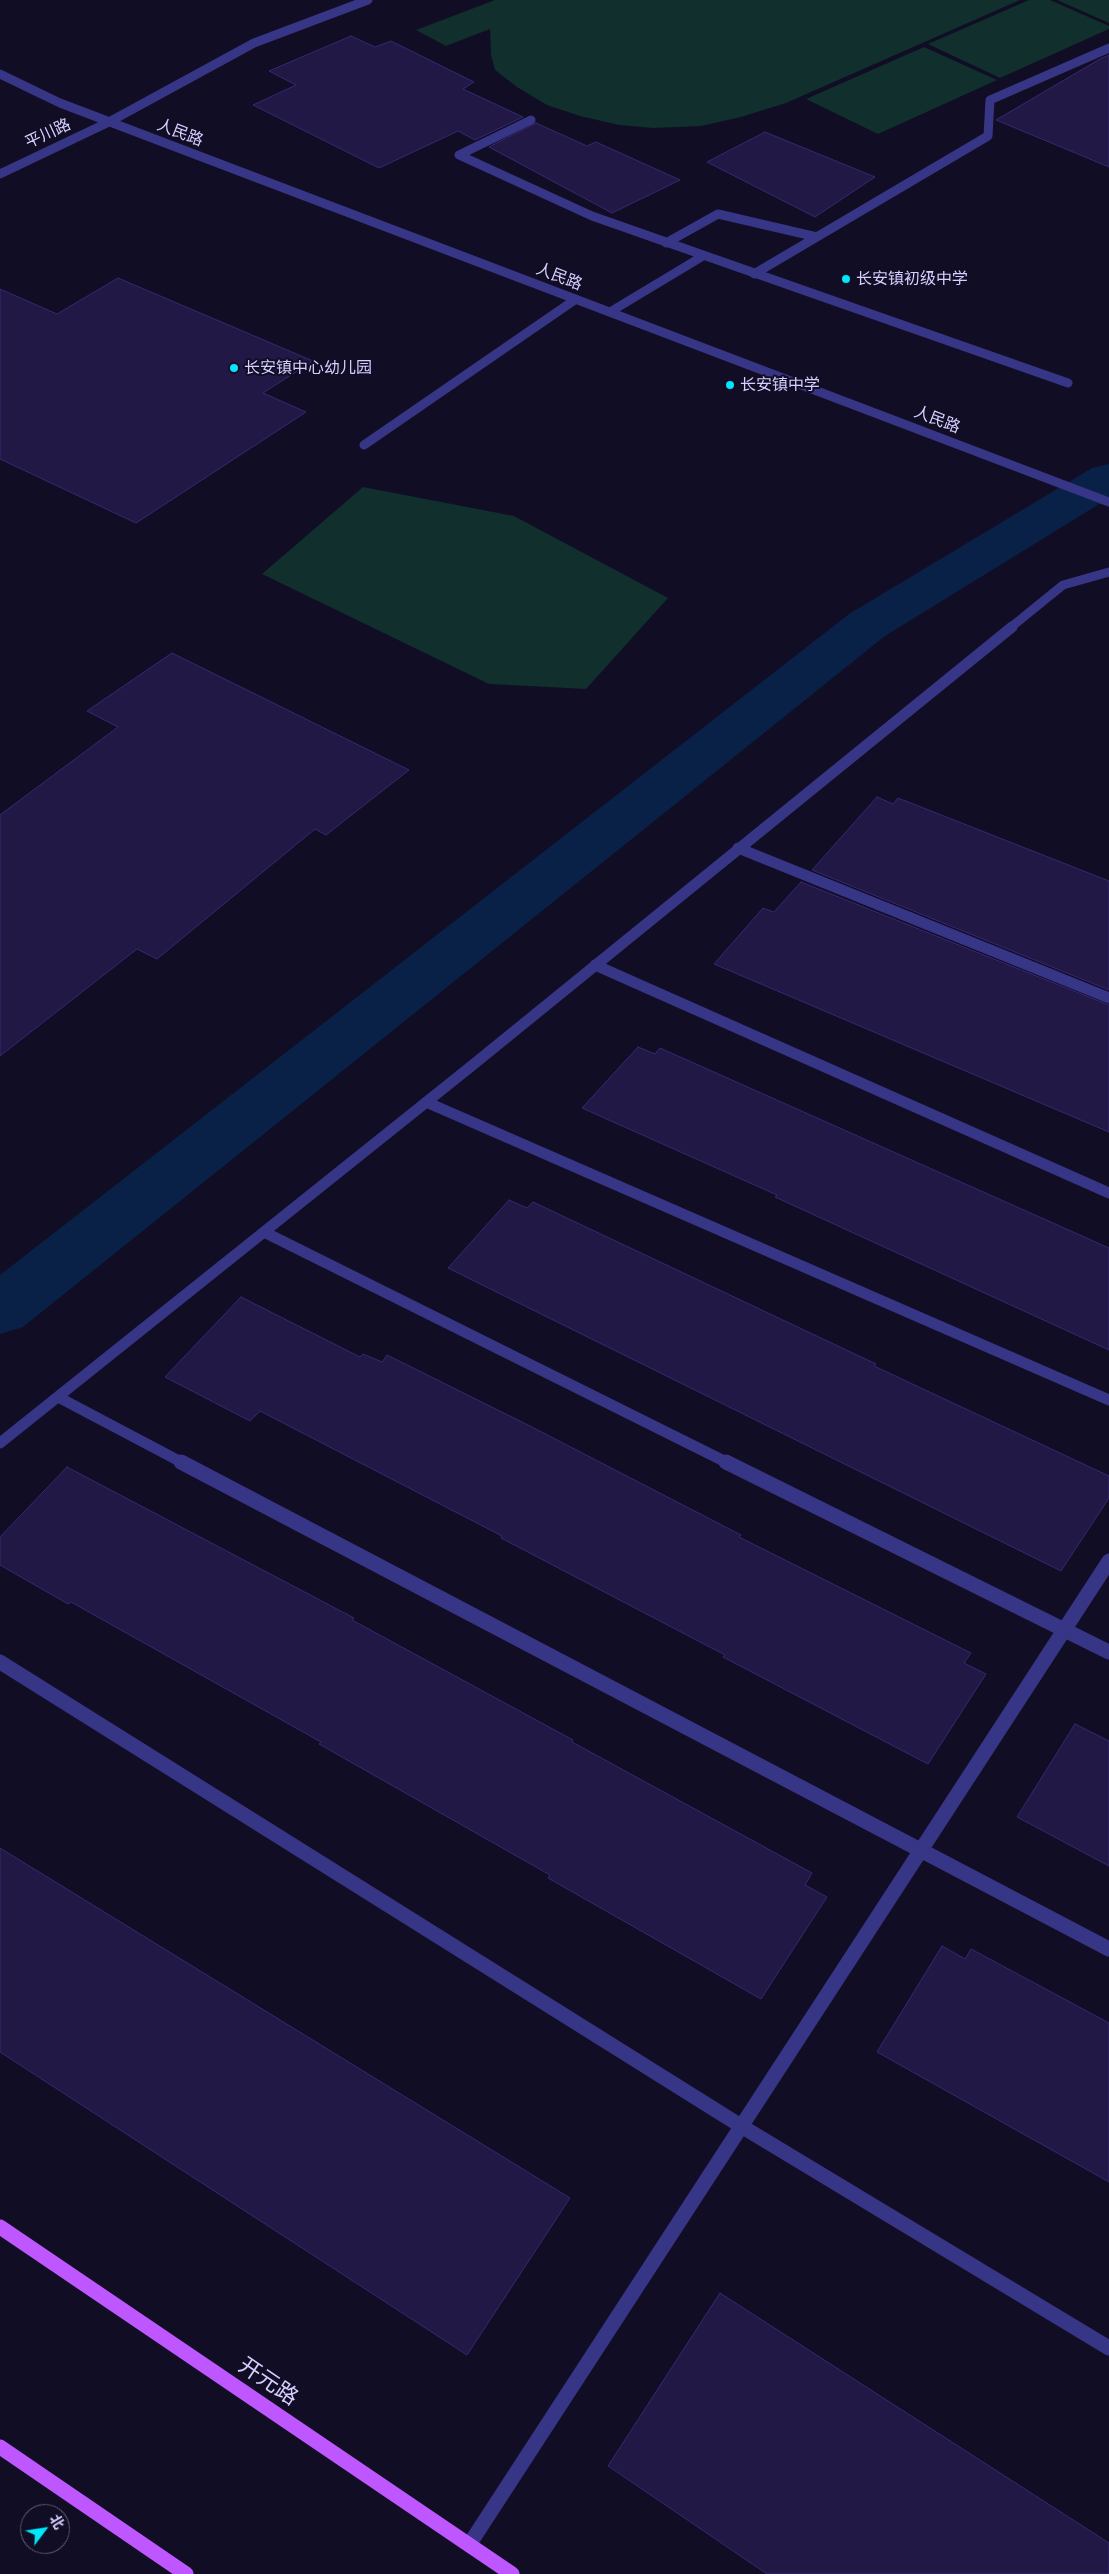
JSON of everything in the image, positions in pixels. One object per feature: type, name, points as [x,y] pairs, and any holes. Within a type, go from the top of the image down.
[{"type":"main road","name":"开元路","points":[[0,2227],[512,2574]]},
{"type":"main road","points":[[0,2447],[186,2574]]},
{"type":"street","name":"平川路","points":[[0,174],[110,122],[254,43],[368,0]]},
{"type":"street","points":[[754,274],[988,136],[990,100],[1109,48]]},
{"type":"street","name":"人民路","points":[[0,74],[60,103],[1109,502]]},
{"type":"street","points":[[531,120],[460,154],[592,216],[1068,383]]},
{"type":"street","points":[[666,243],[718,214],[817,237]]},
{"type":"street","points":[[610,312],[703,256]]},
{"type":"street","points":[[364,444],[576,299]]},
{"type":"street","points":[[0,1443],[426,1102],[1063,585],[1109,572]]},
{"type":"street","points":[[738,848],[1109,998]]},
{"type":"street","points":[[595,965],[1109,1193]]},
{"type":"street","points":[[426,1102],[1109,1400]]},
{"type":"street","points":[[264,1232],[1109,1652]]},
{"type":"street","points":[[58,1396],[1109,1949]]},
{"type":"street","points":[[469,2545],[1109,1561]]},
{"type":"street","points":[[0,1662],[741,2126],[1109,2348]]},
{"type":"green space","points":[[495,0],[1020,0],[786,103],[741,117],[701,126],[653,128],[619,125],[580,116],[547,105],[517,87],[495,70],[491,55],[490,29],[446,46],[416,30]]},
{"type":"green space","points":[[1029,0],[1050,0],[1109,26],[1109,29],[1000,78],[928,44]]},
{"type":"green space","points":[[1057,0],[1109,0],[1109,23]]},
{"type":"green space","points":[[924,47],[997,80],[878,134],[806,99]]},
{"type":"green space","points":[[363,487],[514,516],[668,598],[586,689],[489,684],[262,574]]},
{"type":"building","points":[[351,36],[375,47],[391,41],[474,82],[463,89],[523,117],[475,140],[458,131],[379,168],[253,105],[296,85],[269,71]]},
{"type":"building","points":[[1109,55],[1109,167],[996,120],[1100,59]]},
{"type":"building","points":[[536,123],[587,146],[596,142],[680,180],[612,213],[489,147]]},
{"type":"building","points":[[765,132],[875,177],[815,217],[707,162]]},
{"type":"building","points":[[118,278],[313,361],[263,393],[306,412],[136,523],[0,459],[0,289],[57,314]]},
{"type":"building","points":[[172,653],[409,770],[326,835],[315,829],[157,959],[137,949],[0,1056],[0,815],[118,727],[87,711]]},
{"type":"building","points":[[877,797],[893,804],[898,798],[1109,881],[1109,990],[812,870]]},
{"type":"building","points":[[801,882],[1109,1005],[1109,1132],[714,964],[763,908],[774,912]]},
{"type":"building","points":[[638,1047],[655,1054],[660,1048],[1109,1248],[1109,1350],[775,1197],[777,1195],[582,1108]]},
{"type":"building","points":[[509,1200],[527,1208],[533,1202],[876,1364],[874,1366],[1109,1476],[1109,1498],[1061,1571],[448,1268]]},
{"type":"building","points":[[241,1297],[360,1357],[363,1354],[382,1362],[387,1355],[528,1425],[741,1535],[739,1537],[971,1653],[964,1663],[986,1674],[928,1764],[723,1657],[725,1655],[501,1538],[502,1536],[260,1411],[250,1421],[165,1377]]},
{"type":"building","points":[[67,1467],[354,1618],[352,1620],[812,1873],[805,1885],[827,1897],[761,1999],[548,1878],[550,1875],[319,1744],[321,1742],[71,1602],[68,1604],[0,1565],[0,1537]]},
{"type":"building","points":[[1075,1724],[1109,1741],[1109,1866],[1017,1817]]},
{"type":"building","points":[[0,1848],[570,2198],[467,2355],[0,2052]]},
{"type":"building","points":[[942,1946],[965,1959],[971,1949],[1109,2023],[1109,2182],[877,2052]]},
{"type":"building","points":[[720,2293],[1109,2543],[1109,2574],[767,2574],[608,2466]]},
{"type":"waterway","points":[[0,1310],[867,625],[1109,478]]},
{"type":"place","name":"长安镇初级中学","points":[[846,279]]},
{"type":"place","name":"长安镇中心幼儿园","points":[[234,368]]},
{"type":"place","name":"长安镇中学","points":[[730,385]]}]
